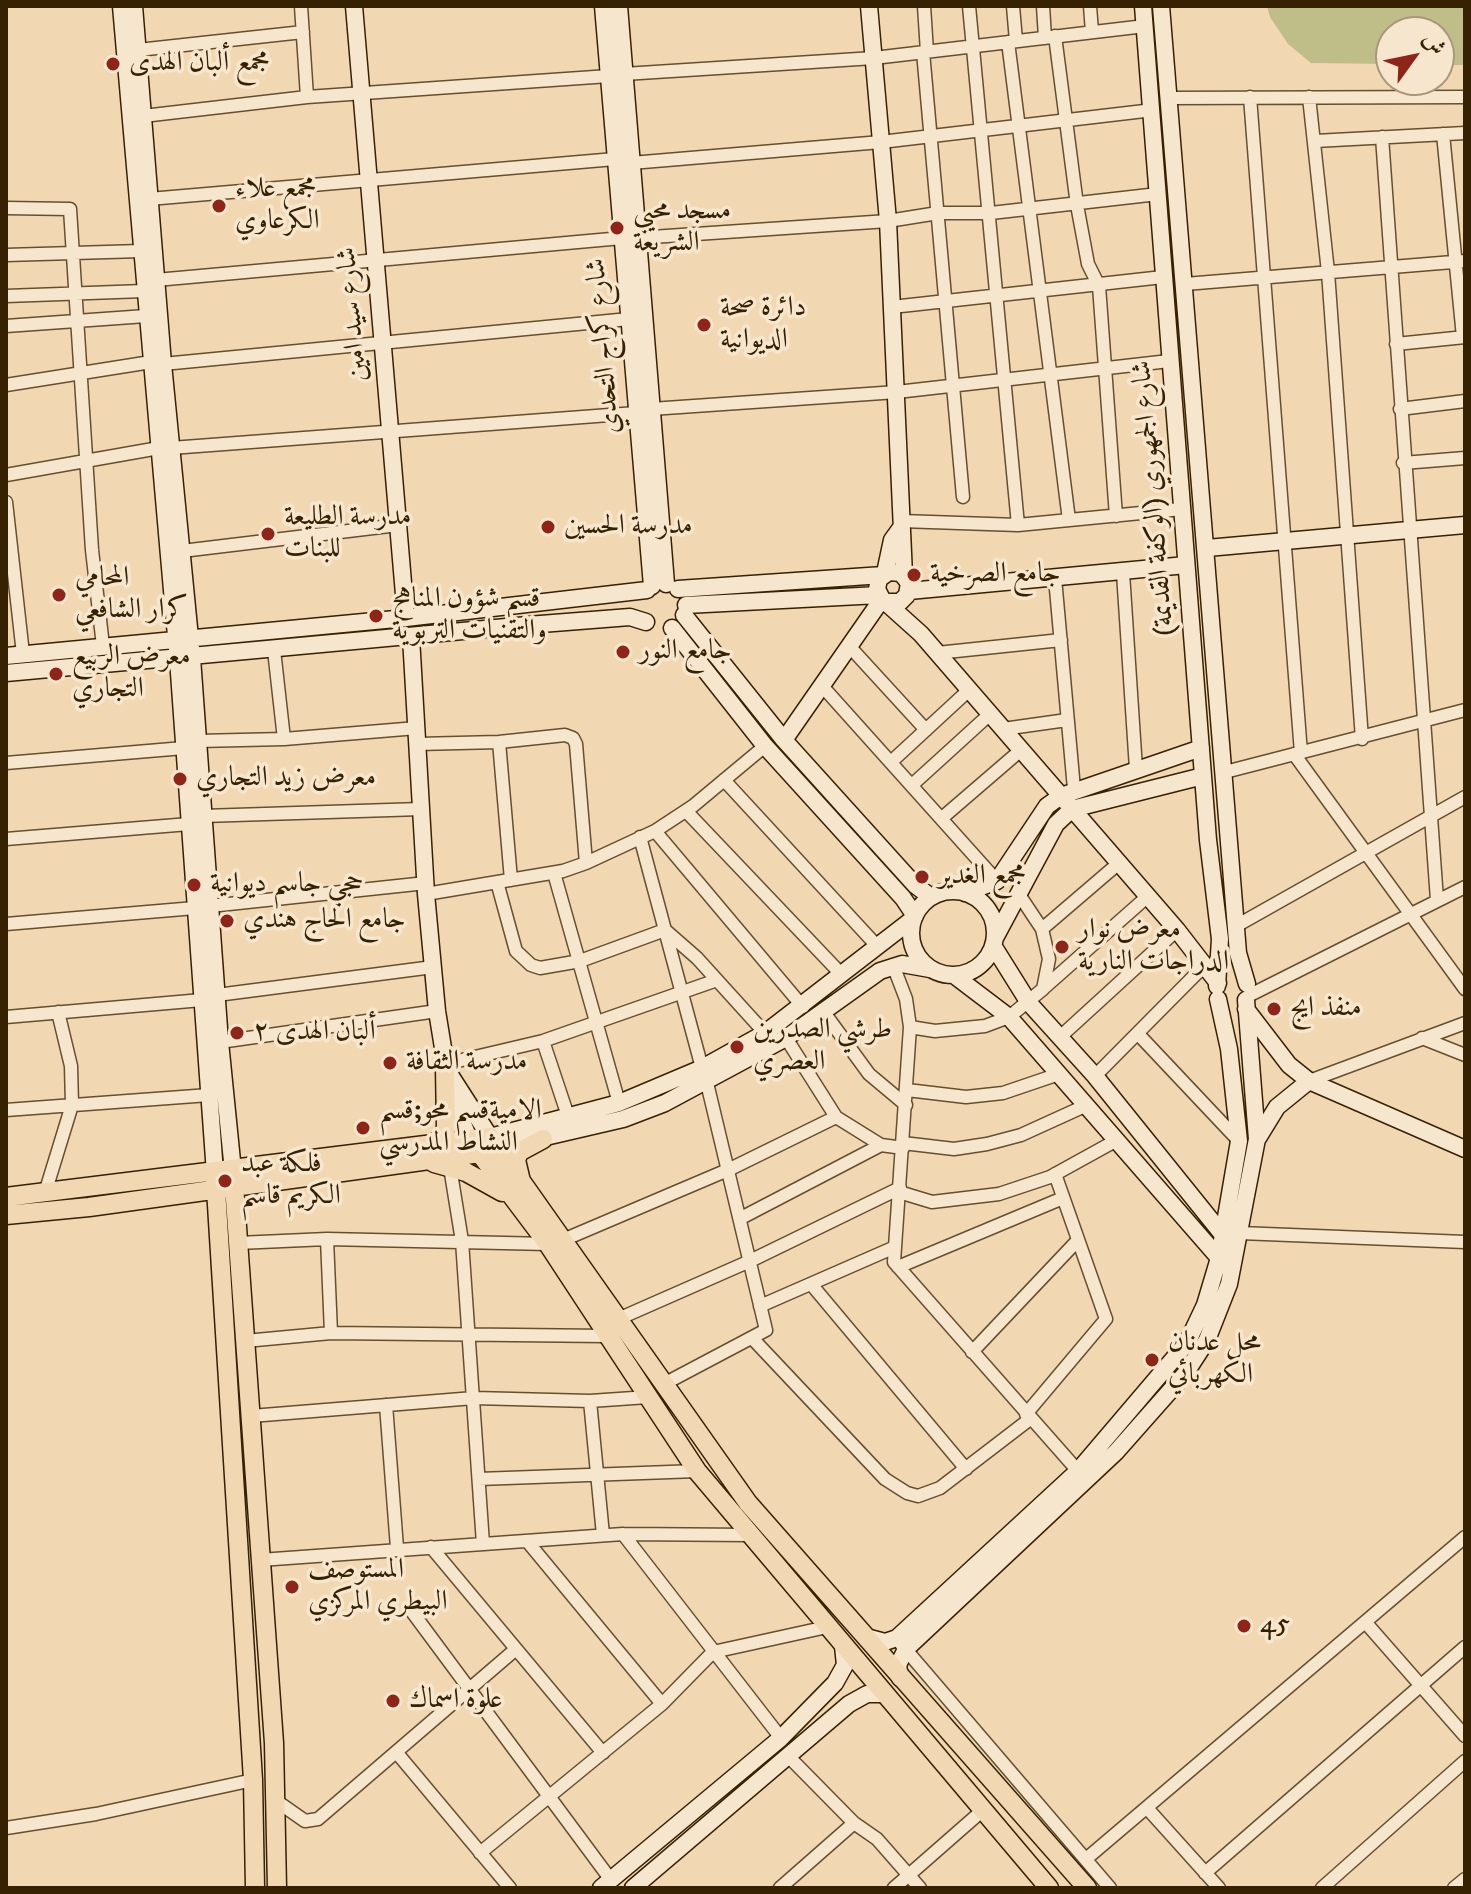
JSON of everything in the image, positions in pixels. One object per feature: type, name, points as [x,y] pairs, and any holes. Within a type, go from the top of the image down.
[{"type":"main road","points":[[121,6],[141,251],[150,286],[146,316],[157,363]]},
{"type":"main road","points":[[134,6],[149,199],[150,286],[185,658],[209,998],[209,1095],[238,1243],[275,1800],[277,1888]]},
{"type":"main road","name":"شارع سيد امين","points":[[354,6],[406,618]]},
{"type":"main road","name":"شارع كراج التحدي","points":[[603,6],[616,75],[630,238],[629,319],[644,411]]},
{"type":"main road","points":[[616,75],[619,6]]},
{"type":"main road","points":[[869,6],[888,221],[901,524],[907,587],[921,634]]},
{"type":"main road","name":"شارع الجمهوري (الوكفة القديمة)","points":[[1143,6],[1203,776],[1220,939],[1217,987]]},
{"type":"main road","name":"شارع الجمهوري (الوكفة القديمة)","points":[[1161,6],[1238,953],[1246,999]]},
{"type":"main road","points":[[630,238],[661,587],[685,610],[784,740],[915,885],[931,897]]},
{"type":"main road","points":[[165,448],[182,551],[183,638]]},
{"type":"main road","points":[[1180,486],[1201,484]]},
{"type":"main road","points":[[901,524],[892,540],[884,574],[877,584],[882,598],[921,634],[1021,750],[1068,793],[1072,809],[1205,965],[1227,1007],[1246,999]]},
{"type":"main road","points":[[1207,548],[1465,525]]},
{"type":"main road","points":[[907,587],[1123,573],[1186,565]]},
{"type":"main road","points":[[15,655],[406,618],[661,587],[893,571],[907,587]]},
{"type":"main road","points":[[646,622],[640,608],[661,587]]},
{"type":"main road","points":[[685,610],[882,598],[900,602],[907,587]]},
{"type":"main road","points":[[1188,591],[1210,590]]},
{"type":"main road","points":[[784,740],[882,598]]},
{"type":"main road","points":[[672,628],[685,610]]},
{"type":"main road","points":[[6,673],[630,617],[658,629],[672,628]]},
{"type":"main road","points":[[672,628],[765,746],[903,898],[914,917],[911,933],[914,949],[930,969]]},
{"type":"main road","points":[[411,637],[426,889],[445,1065],[455,1108],[474,1147],[523,1211]]},
{"type":"main road","points":[[965,893],[997,881],[1047,806],[1068,793],[1201,748]]},
{"type":"main road","points":[[955,976],[979,967],[1056,824],[1072,809],[1203,776]]},
{"type":"main road","points":[[494,1143],[568,1116],[704,1075],[803,1007],[914,917],[931,897],[947,891],[965,893],[980,900],[991,913],[994,943],[1029,1003],[1232,1234]]},
{"type":"main road","points":[[6,1215],[430,1145],[474,1147],[543,1139],[623,1119],[704,1075],[786,1038],[858,985],[893,965],[930,969],[955,976],[1009,1017],[1219,1258]]},
{"type":"main road","points":[[1217,987],[1231,975],[1289,1065],[1309,1081],[1465,1149]]},
{"type":"main road","points":[[866,1637],[901,1644],[1080,1488],[1185,1374],[1220,1313],[1232,1234],[1239,1141],[1229,1049],[1217,987]]},
{"type":"main road","points":[[209,998],[220,1042],[253,1780],[255,1888]]},
{"type":"main road","points":[[1246,999],[1257,1139]]},
{"type":"main road","points":[[445,1065],[522,1184],[606,1336],[838,1607],[1087,1888]]},
{"type":"main road","points":[[430,1145],[441,1139],[446,1128],[445,1065]]},
{"type":"main road","points":[[900,1678],[901,1644],[1078,1471],[1187,1343],[1205,1305],[1219,1258],[1232,1234],[1257,1139],[1277,1107],[1309,1081]]},
{"type":"main road","points":[[522,1184],[516,1160],[519,1152],[543,1139]]},
{"type":"main road","points":[[449,1162],[474,1147]]},
{"type":"main road","points":[[6,1197],[419,1162],[449,1162],[482,1179],[523,1211],[555,1242],[618,1319],[697,1471],[1049,1888]]},
{"type":"main road","points":[[825,1625],[820,1615],[825,1607],[838,1607]]},
{"type":"main road","points":[[606,1884],[781,1738],[842,1675],[843,1646]]},
{"type":"main road","points":[[633,1888],[849,1704],[867,1694],[883,1694]]},
{"type":"main road","points":[[899,1713],[913,1711],[916,1695]]},
{"type":"street","points":[[301,6],[307,97]]},
{"type":"street","points":[[924,6],[931,136],[963,497]]},
{"type":"street","points":[[969,6],[979,131],[991,213],[1018,525]]},
{"type":"street","points":[[1013,6],[1012,42],[1019,126],[1069,520]]},
{"type":"street","points":[[1043,6],[1088,264],[1099,286],[1116,516]]},
{"type":"street","points":[[1090,6],[1092,32]]},
{"type":"street","points":[[143,116],[307,97],[874,58],[1145,26]]},
{"type":"street","points":[[138,50],[303,32]]},
{"type":"street","points":[[1250,97],[1267,277],[1286,542],[1297,754],[1465,989]]},
{"type":"street","points":[[1309,97],[1328,272],[1362,739]]},
{"type":"street","points":[[1169,98],[1465,97]]},
{"type":"street","points":[[149,199],[881,142],[1153,110]]},
{"type":"street","points":[[1315,141],[1465,133]]},
{"type":"street","points":[[1396,344],[1464,337],[1460,261],[1443,134]]},
{"type":"street","points":[[1382,137],[1403,463],[1426,721],[1437,900]]},
{"type":"street","points":[[6,296],[150,286],[375,260],[630,238],[888,221],[938,213],[1029,210],[1158,194]]},
{"type":"street","points":[[6,208],[70,209],[86,462],[103,646]]},
{"type":"street","points":[[6,255],[141,251]]},
{"type":"street","points":[[1185,284],[1460,261]]},
{"type":"street","points":[[892,307],[1163,277]]},
{"type":"street","points":[[6,326],[146,316]]},
{"type":"street","points":[[6,385],[81,371],[629,319]]},
{"type":"street","points":[[6,475],[165,448],[897,392],[1169,361]]},
{"type":"street","points":[[1400,409],[1465,401]]},
{"type":"street","points":[[1403,463],[1465,458]]},
{"type":"street","points":[[6,502],[15,655]]},
{"type":"street","points":[[901,524],[1018,525],[1182,509]]},
{"type":"street","points":[[182,551],[398,525]]},
{"type":"street","points":[[1123,573],[1136,769]]},
{"type":"street","points":[[1055,578],[1067,720],[1068,793]]},
{"type":"street","points":[[937,653],[1061,640]]},
{"type":"street","points":[[850,647],[926,730]]},
{"type":"street","points":[[274,650],[284,739]]},
{"type":"street","points":[[823,687],[997,881]]},
{"type":"street","points":[[891,762],[969,690]]},
{"type":"street","points":[[1225,772],[1465,710]]},
{"type":"street","points":[[912,785],[990,714]]},
{"type":"street","points":[[1003,729],[1067,720]]},
{"type":"street","points":[[6,763],[191,744],[284,739],[417,736],[499,742],[565,735],[573,738],[576,744],[586,863]]},
{"type":"street","points":[[499,742],[504,881],[516,951],[523,960],[540,968],[580,961],[665,930]]},
{"type":"street","points":[[6,924],[426,889],[554,873],[586,863],[655,831],[686,811],[765,746]]},
{"type":"street","points":[[942,818],[1021,750]]},
{"type":"street","points":[[724,780],[877,946]]},
{"type":"street","points":[[1236,926],[1465,797]]},
{"type":"street","points":[[6,839],[196,820],[421,809]]},
{"type":"street","points":[[686,811],[842,975]]},
{"type":"street","points":[[655,831],[803,1007]]},
{"type":"street","points":[[251,1416],[474,1398],[590,1401],[655,1391],[766,1330],[730,1169],[640,837]]},
{"type":"street","points":[[1042,929],[1119,863]]},
{"type":"street","points":[[554,873],[619,1103]]},
{"type":"street","points":[[1246,999],[1465,887]]},
{"type":"street","points":[[1018,893],[1042,929],[1049,959],[1043,989]]},
{"type":"street","points":[[910,1027],[960,1031],[1009,1017],[1029,1003],[1148,896]]},
{"type":"street","points":[[665,930],[717,980],[765,1033]]},
{"type":"street","points":[[1060,1037],[1177,930]]},
{"type":"street","points":[[893,965],[906,999],[910,1027],[894,1262],[1078,1471]]},
{"type":"street","points":[[1095,1076],[1205,965]]},
{"type":"street","points":[[6,1017],[209,998],[433,967]]},
{"type":"street","points":[[445,1065],[543,1041],[717,980]]},
{"type":"street","points":[[220,1042],[437,1011]]},
{"type":"street","points":[[823,1011],[869,1074],[906,1105]]},
{"type":"street","points":[[45,1193],[72,1105],[71,1066],[58,1012]]},
{"type":"street","points":[[1309,1081],[1465,1023]]},
{"type":"street","points":[[1139,1035],[1239,1141]]},
{"type":"street","points":[[786,1038],[836,1117],[881,1145],[954,1149],[987,1144],[1021,1135],[1087,1105]]},
{"type":"street","points":[[1422,1038],[1465,1055]]},
{"type":"street","points":[[543,1041],[568,1116]]},
{"type":"street","points":[[907,1090],[966,1097],[1003,1093],[1059,1074]]},
{"type":"street","points":[[6,1110],[209,1095]]},
{"type":"street","points":[[238,1243],[327,1239],[555,1242],[730,1169],[836,1117]]},
{"type":"street","points":[[618,1319],[899,1190],[932,1202],[999,1194],[1055,1174],[1117,1140]]},
{"type":"street","points":[[741,1218],[881,1145]]},
{"type":"street","points":[[449,1162],[462,1241],[483,1544]]},
{"type":"street","points":[[752,1338],[885,1479],[918,1496],[940,1488],[1028,1416],[1106,1319],[1055,1174]]},
{"type":"street","points":[[898,1267],[1063,1198]]},
{"type":"street","points":[[1232,1234],[1465,1242]]},
{"type":"street","points":[[327,1239],[331,1333]]},
{"type":"street","points":[[972,1352],[1078,1240]]},
{"type":"street","points":[[760,1306],[895,1247]]},
{"type":"street","points":[[811,1284],[966,1469]]},
{"type":"street","points":[[245,1341],[331,1333],[606,1336]]},
{"type":"street","points":[[590,1401],[603,1535]]},
{"type":"street","points":[[386,1405],[397,1548]]},
{"type":"street","points":[[479,1479],[697,1471]]},
{"type":"street","points":[[623,1534],[781,1738]]},
{"type":"street","points":[[260,1560],[603,1535],[750,1535]]},
{"type":"street","points":[[1086,1859],[1465,1537]]},
{"type":"street","points":[[527,1541],[662,1704]]},
{"type":"street","points":[[431,1547],[603,1753]]},
{"type":"street","points":[[413,1613],[471,1689],[606,1884]]},
{"type":"street","points":[[1366,1623],[1465,1736]]},
{"type":"street","points":[[480,1853],[662,1704],[713,1652],[825,1625]]},
{"type":"street","points":[[901,1644],[1110,1888]]},
{"type":"street","points":[[1205,1873],[1465,1647]]},
{"type":"street","points":[[275,1800],[305,1821],[315,1821],[516,1649]]},
{"type":"street","points":[[397,1753],[510,1888]]},
{"type":"street","points":[[789,1757],[854,1823],[877,1839],[920,1888]]},
{"type":"street","points":[[1322,1888],[1465,1761]]},
{"type":"street","points":[[6,1828],[96,1814],[253,1780]]},
{"type":"street","points":[[1147,1808],[1219,1888]]},
{"type":"street","points":[[894,1888],[983,1810]]},
{"type":"street","points":[[780,1888],[854,1823]]},
{"type":"street","points":[[1454,1888],[1465,1879]]},
{"type":"shaded area","points":[[1267,6],[1465,6],[1465,65],[1455,65],[1455,16],[1375,16],[1375,64],[1311,63],[1288,44],[1270,17]]},
{"type":"place","name":"مجمع ألبان الهدى","points":[[113,64]]},
{"type":"place","name":"مجمع علاء الكرعاوي","points":[[219,206]]},
{"type":"place","name":"مسجد محيي الشريعة","points":[[617,228]]},
{"type":"place","name":"دائرة صحة الديوانية","points":[[704,325]]},
{"type":"place","name":"مدرسة الحسين","points":[[548,527]]},
{"type":"place","name":"مدرسة الطليعة للبنات","points":[[268,534]]},
{"type":"place","name":"جامع الصرخية","points":[[914,575]]},
{"type":"place","name":"المحامي كرار الشافعي","points":[[59,595]]},
{"type":"place","name":"قسم شؤون المناهج والتقنيات التربوية","points":[[376,616]]},
{"type":"place","name":"جامع النور","points":[[623,652]]},
{"type":"place","name":"معرض الربيع التجاري","points":[[56,674]]},
{"type":"place","name":"معرض زيد التجاري","points":[[180,779]]},
{"type":"place","name":"مجمع الغدير","points":[[922,877]]},
{"type":"place","name":"حجي جاسم ديوانية","points":[[194,885]]},
{"type":"place","name":"جامع الحاج هندي","points":[[227,921]]},
{"type":"place","name":"معرض نوار الدراجات النارية","points":[[1062,947]]},
{"type":"place","name":"منفذ ايج","points":[[1274,1009]]},
{"type":"place","name":"ألبان الهدى ٢","points":[[237,1033]]},
{"type":"place","name":"طرشي الصدرين العصري","points":[[737,1047]]},
{"type":"place","name":"مدرسة الثقافة","points":[[390,1063]]},
{"type":"place","name":"الاميةقسم محو;قسم النشاط المدرسي","points":[[363,1128]]},
{"type":"place","name":"فلكة عبد الكريم قاسم","points":[[225,1181]]},
{"type":"place","name":"محل عدنان الكهربائي","points":[[1152,1360]]},
{"type":"place","name":"المستوصف البيطري المركزي","points":[[292,1587]]},
{"type":"place","name":"45","points":[[1244,1626]]},
{"type":"place","name":"علوة اسماك","points":[[393,1701]]}]
